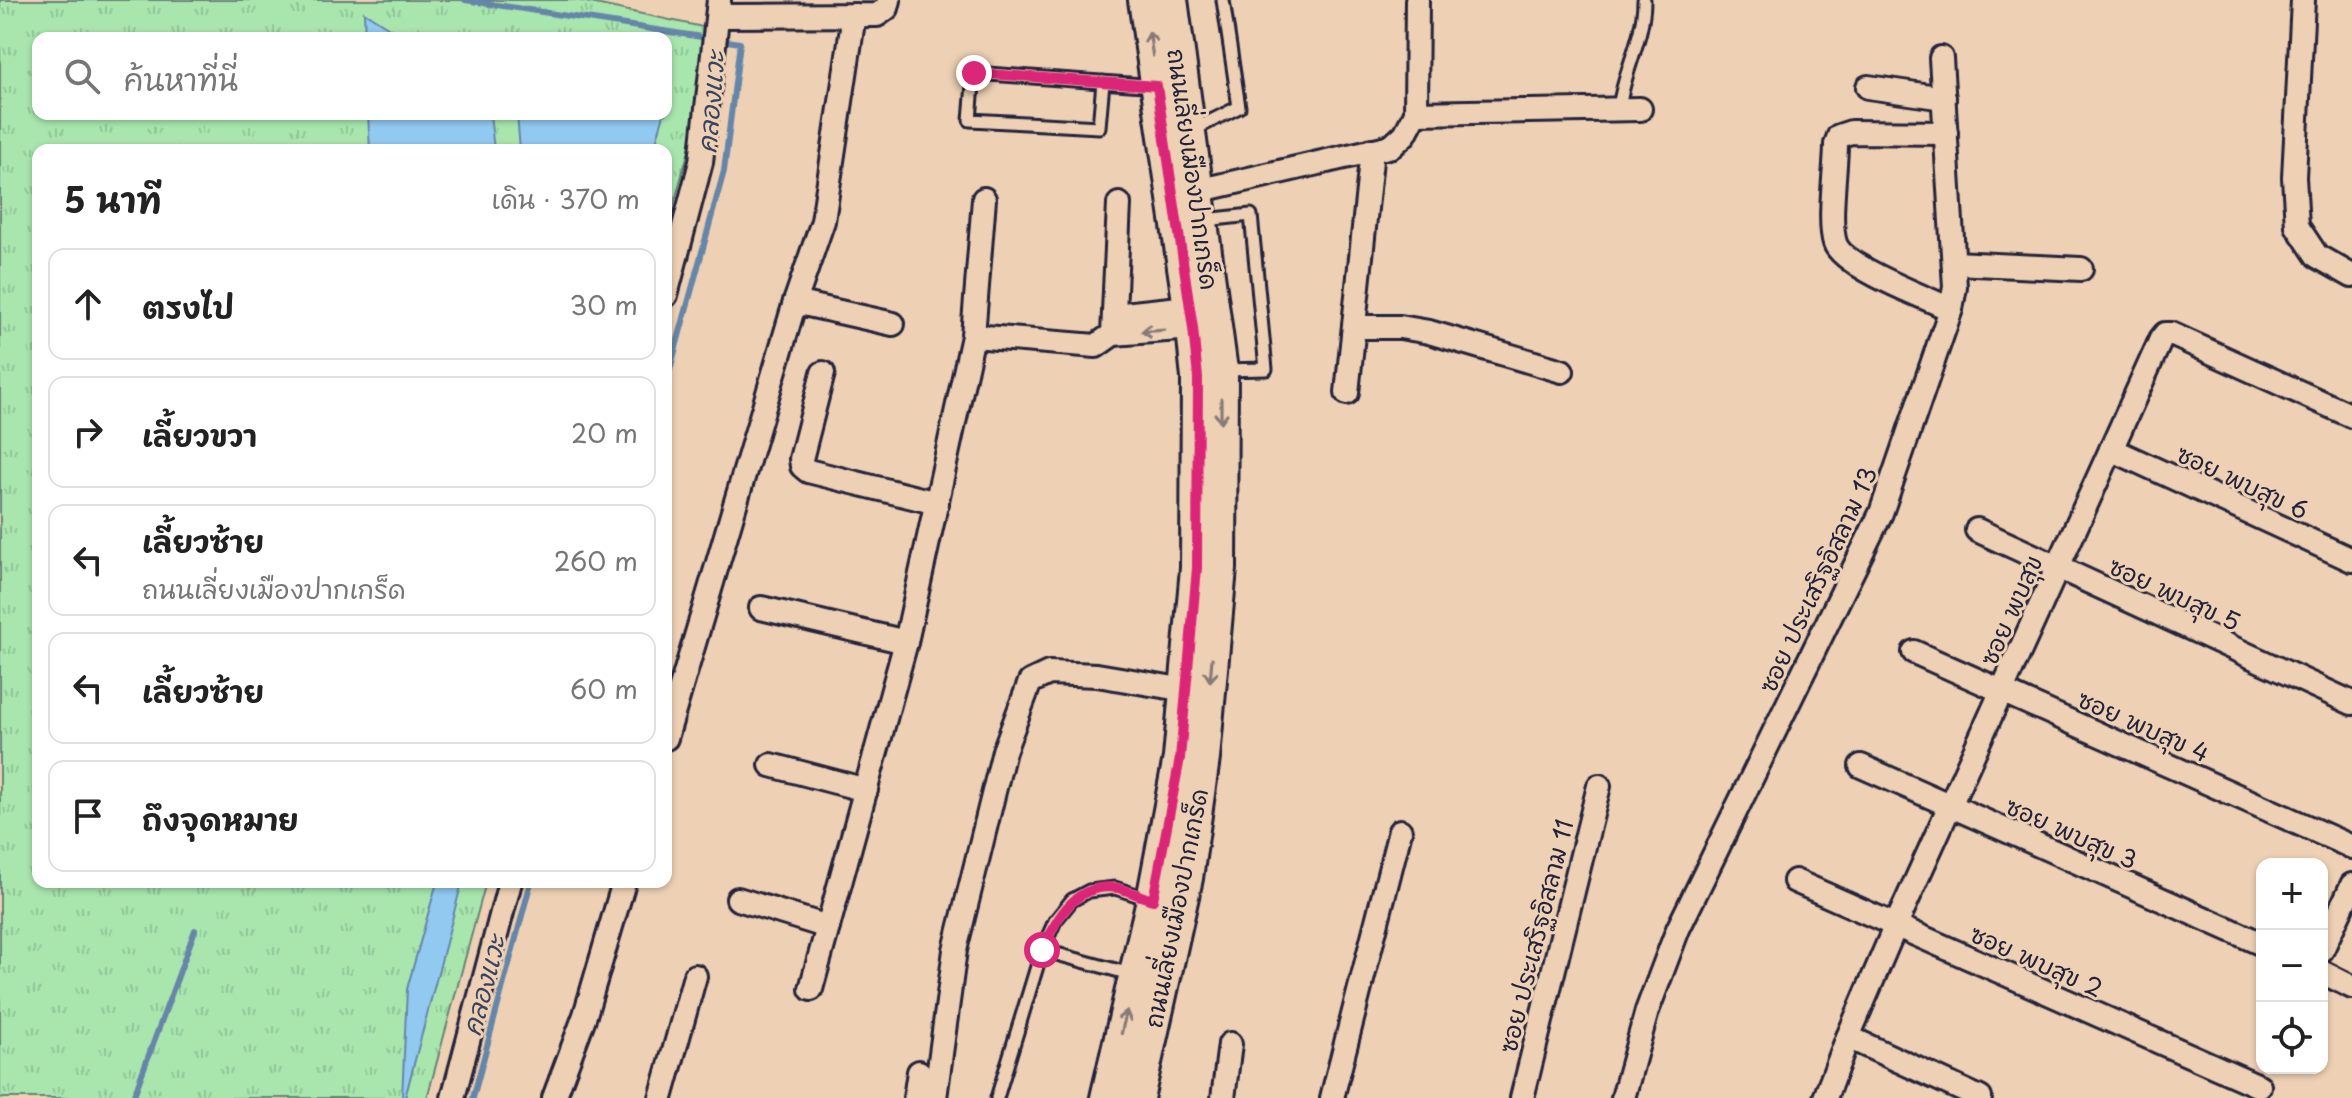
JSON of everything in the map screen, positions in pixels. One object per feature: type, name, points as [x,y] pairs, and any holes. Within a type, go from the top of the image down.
[{"type":"main road","name":"ถนนเลี่ยงเมืองปากเกร็ด","points":[[1107,1098],[1153,900],[1180,758],[1197,568],[1198,378],[1145,0]]},
{"type":"main road","name":"ถนนเลี่ยงเมืองปากเกร็ด","points":[[1137,1098],[1186,878],[1203,758],[1220,568],[1221,371],[1171,0]]},
{"type":"street","points":[[672,272],[701,162],[717,24],[877,15],[887,8],[889,0]]},
{"type":"street","points":[[1199,206],[1392,146],[1401,139],[1416,113],[1417,0]]},
{"type":"street","points":[[2303,0],[2294,177],[2297,226],[2317,256],[2352,276]]},
{"type":"street","points":[[672,718],[795,302],[823,221],[854,15]]},
{"type":"street","name":"ซอย ประเสริฐอิสลาม 13","points":[[1623,1098],[1647,1011],[1678,929],[1881,513],[1951,309],[1955,287],[1941,58]]},
{"type":"street","points":[[1868,87],[1944,98]]},
{"type":"street","points":[[1416,113],[1629,108]]},
{"type":"street","points":[[1946,133],[1851,132],[1839,136],[1836,144],[1833,223],[1835,243],[1843,257],[1951,309]]},
{"type":"street","points":[[1347,393],[1372,150]]},
{"type":"street","points":[[811,989],[906,642],[937,503],[973,336],[984,199]]},
{"type":"street","points":[[973,336],[1096,346],[1113,324],[1119,204]]},
{"type":"street","points":[[1954,263],[2081,269]]},
{"type":"street","points":[[795,302],[893,324]]},
{"type":"street","points":[[1113,324],[1191,318]]},
{"type":"street","points":[[1354,327],[1400,327],[1429,332],[1562,371]]},
{"type":"street","name":"ซอย พบสุข","points":[[1825,1098],[1895,927],[2165,334],[2171,334],[2352,416]]},
{"type":"street","points":[[823,373],[801,459],[802,466],[808,471],[937,503]]},
{"type":"street","name":"ซอย พบสุข 6","points":[[2111,449],[2352,560]]},
{"type":"street","name":"ซอย พบสุข 5","points":[[1977,530],[2352,703]]},
{"type":"street","points":[[761,608],[906,642]]},
{"type":"street","name":"ซอย พบสุข 4","points":[[1914,652],[2352,847]]},
{"type":"street","points":[[935,1098],[955,950],[1004,751],[1030,682],[1049,673],[1097,675],[1186,690]]},
{"type":"street","points":[[771,765],[866,790]]},
{"type":"street","name":"ซอย พบสุข 3","points":[[1861,766],[2256,941]]},
{"type":"street","name":"ซอย ประเสริฐอิสลาม 11","points":[[1522,1098],[1599,786]]},
{"type":"street","points":[[1332,1098],[1400,831]]},
{"type":"street","name":"ซอย พบสุข 2","points":[[1795,881],[2259,1084]]},
{"type":"street","points":[[2328,937],[2352,885]]},
{"type":"street","points":[[453,1098],[508,888]]},
{"type":"street","points":[[554,1098],[585,1015],[622,888]]},
{"type":"street","points":[[738,899],[828,927]]},
{"type":"street","points":[[2328,975],[2352,987]]},
{"type":"street","points":[[661,1098],[695,976]]},
{"type":"street","points":[[1848,1037],[1980,1098]]},
{"type":"street","points":[[1223,1098],[1230,1044]]},
{"type":"street","points":[[915,1098],[919,1072]]},
{"type":"lane","points":[[1189,133],[1239,107],[1223,0]]},
{"type":"lane","points":[[1629,108],[1624,78],[1643,30],[1644,0]]},
{"type":"lane","points":[[1103,82],[1099,127],[970,120],[974,73],[1103,82],[1157,86]]},
{"type":"lane","points":[[1199,206],[1251,215],[1266,369],[1221,371]]},
{"type":"lane","points":[[997,1098],[1042,950],[1055,921],[1072,900],[1089,891],[1115,888],[1153,900]]},
{"type":"lane","points":[[1042,950],[1135,975]]},
{"type":"green space","points":[[0,0],[577,0],[712,29],[698,118],[672,211],[672,144],[32,144],[32,888],[484,888],[427,1098],[0,1098]]},
{"type":"water","points":[[364,12],[396,32],[365,32]]},
{"type":"water","points":[[368,120],[491,120],[493,144],[370,144]]},
{"type":"water","points":[[518,120],[662,120],[656,144],[520,144]]},
{"type":"water","points":[[435,888],[460,888],[405,1098],[402,1098],[407,989]]},
{"type":"waterway","name":"คลองแวะ","points":[[465,0],[670,32]]},
{"type":"waterway","name":"คลองแวะ","points":[[672,32],[740,43],[724,171],[672,362]]},
{"type":"waterway","name":"คลองแวะ","points":[[473,1098],[529,888]]},
{"type":"waterway","points":[[133,1098],[195,930]]},
{"type":"route","points":[[974,73],[1157,86],[1198,378],[1197,568],[1180,758],[1153,900],[1115,888],[1089,891],[1072,900],[1055,921],[1042,950]]}]
